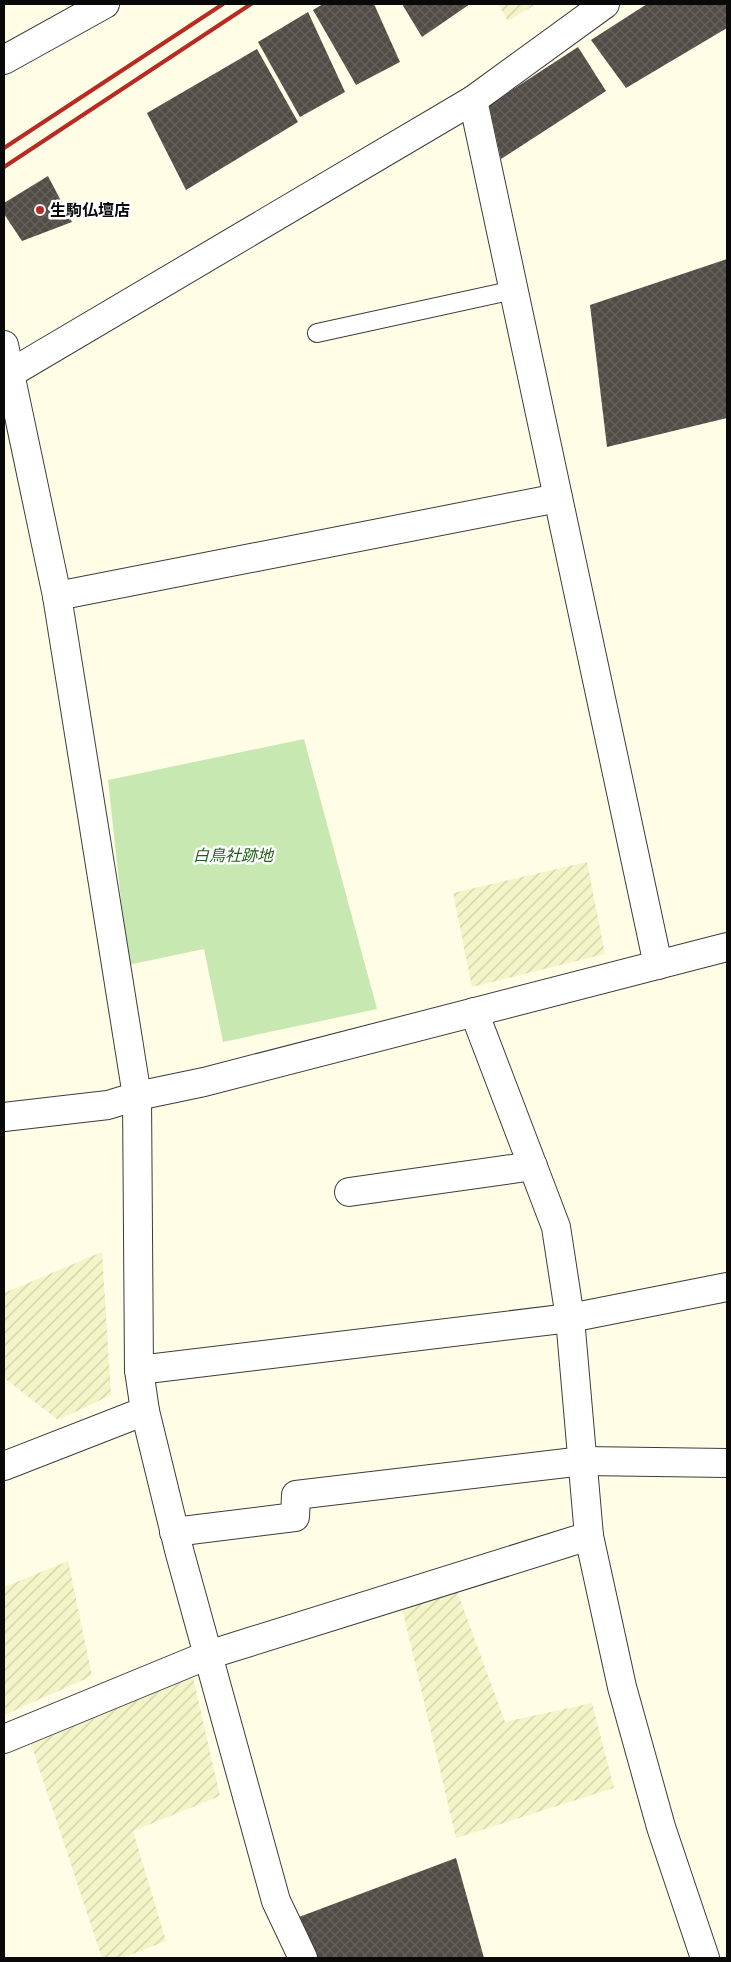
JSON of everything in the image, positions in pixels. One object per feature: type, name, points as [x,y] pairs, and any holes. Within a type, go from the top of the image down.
[{"type":"street","points":[[4,60],[105,4]]},
{"type":"street","points":[[7,375],[473,100],[605,4]]},
{"type":"street","points":[[473,100],[658,965]]},
{"type":"street","points":[[4,345],[7,375],[57,596],[137,1096],[139,1370],[145,1411],[174,1532],[276,1901],[303,1958]]},
{"type":"street","points":[[57,596],[558,498]]},
{"type":"street","points":[[4,1116],[108,1105],[137,1096],[204,1082],[727,947]]},
{"type":"street","points":[[474,1012],[556,1227],[570,1318],[589,1536],[622,1686],[661,1827],[705,1958]]},
{"type":"street","points":[[349,1192],[532,1166]]},
{"type":"street","points":[[139,1370],[570,1318],[727,1287]]},
{"type":"street","points":[[4,1466],[145,1411]]},
{"type":"street","points":[[174,1532],[295,1517],[296,1495],[582,1461],[727,1463]]},
{"type":"street","points":[[4,1739],[208,1655],[589,1536]]},
{"type":"lane","points":[[317,333],[514,290]]},
{"type":"green space","points":[[498,4],[536,4],[508,21]]},
{"type":"green space","name":"白鳥社跡地","points":[[304,739],[377,1009],[223,1042],[204,949],[128,965],[108,780]]},
{"type":"green space","points":[[587,862],[605,954],[472,987],[453,893]]},
{"type":"green space","points":[[102,1252],[111,1395],[58,1420],[4,1378],[4,1293]]},
{"type":"green space","points":[[68,1561],[92,1676],[4,1715],[4,1587]]},
{"type":"green space","points":[[457,1591],[505,1722],[592,1703],[614,1788],[456,1838],[402,1608]]},
{"type":"green space","points":[[193,1677],[220,1796],[133,1831],[166,1941],[122,1958],[102,1958],[31,1744]]},
{"type":"building","points":[[323,4],[374,4],[400,62],[356,85],[313,10]]},
{"type":"building","points":[[402,4],[470,4],[422,37]]},
{"type":"building","points":[[647,4],[727,4],[727,28],[626,88],[591,40]]},
{"type":"building","points":[[308,12],[345,92],[300,117],[258,42]]},
{"type":"building","points":[[578,47],[606,91],[501,159],[489,105]]},
{"type":"building","points":[[257,49],[298,122],[186,190],[147,113]]},
{"type":"building","points":[[48,176],[72,222],[22,241],[4,214],[4,203]]},
{"type":"building","points":[[727,259],[727,418],[607,447],[590,305]]},
{"type":"building","points":[[456,1858],[484,1958],[317,1958],[299,1917]]},
{"type":"railway","points":[[4,148],[223,4]]},
{"type":"railway","points":[[4,167],[251,4]]},
{"type":"place","name":"生駒仏壇店","points":[[40,210]]}]
